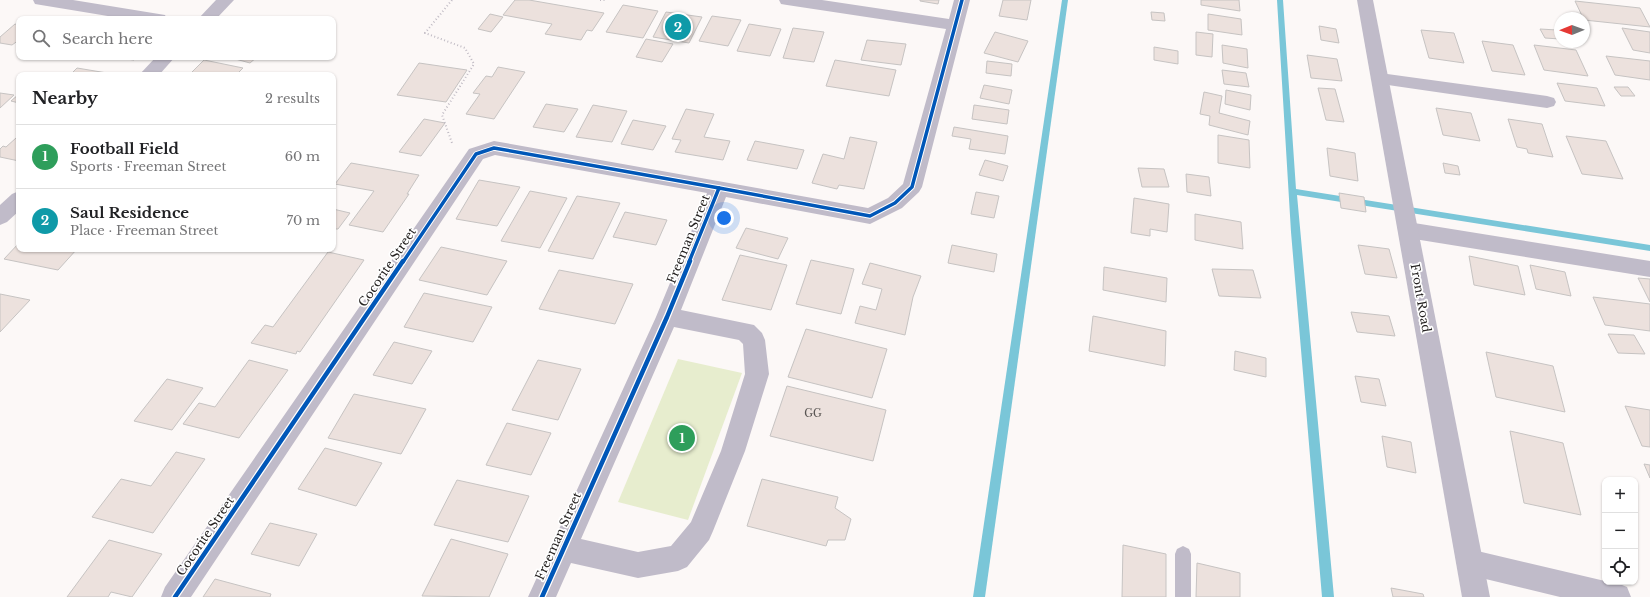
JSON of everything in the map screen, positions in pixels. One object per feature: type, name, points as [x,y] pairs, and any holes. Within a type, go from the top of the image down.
[{"type":"street","points":[[41,0],[140,16]]},
{"type":"street","points":[[209,16],[226,0]]},
{"type":"street","points":[[787,0],[956,25]]},
{"type":"street","name":"Freeman Street","points":[[542,597],[667,317],[719,188],[870,216],[895,203],[912,187],[962,0]]},
{"type":"street","name":"Front Road","points":[[1365,0],[1476,597]]},
{"type":"street","points":[[151,72],[163,60]]},
{"type":"street","points":[[1380,79],[1547,102]]},
{"type":"street","points":[[476,154],[494,148],[719,188]]},
{"type":"street","name":"Cocorite Street","points":[[175,597],[476,154]]},
{"type":"street","points":[[0,217],[16,202]]},
{"type":"street","points":[[1408,230],[1650,269]]},
{"type":"street","points":[[563,548],[638,565],[678,558],[700,531],[733,451],[757,374],[754,340],[746,332],[667,317]]},
{"type":"street","points":[[1469,562],[1617,597]]},
{"type":"lane","points":[[1183,554],[1183,597]]},
{"type":"path","points":[[452,0],[425,33],[465,48],[474,64],[442,115],[454,149],[476,154]]},
{"type":"path","points":[[600,0],[606,0]]},
{"type":"green space","points":[[678,359],[742,373],[688,520],[618,502]]},
{"type":"building","points":[[515,0],[529,0],[604,13],[592,31],[587,30],[581,40],[545,34],[552,24],[503,15]]},
{"type":"building","points":[[920,0],[939,0],[938,4]]},
{"type":"building","points":[[1003,0],[1031,0],[1027,20],[999,16]]},
{"type":"building","points":[[1201,0],[1239,0],[1240,11],[1201,5]]},
{"type":"building","points":[[1575,1],[1640,8],[1650,27],[1590,21],[1590,12],[1580,12]]},
{"type":"building","points":[[623,5],[658,11],[643,38],[606,32]]},
{"type":"building","points":[[666,12],[702,17],[689,43],[653,37]]},
{"type":"building","points":[[1151,12],[1164,13],[1165,21],[1152,20]]},
{"type":"building","points":[[490,14],[503,17],[491,32],[478,29]]},
{"type":"building","points":[[1208,14],[1241,19],[1242,35],[1208,30]]},
{"type":"building","points":[[712,16],[741,20],[728,46],[699,41]]},
{"type":"building","points":[[16,24],[16,42],[12,45],[0,43],[0,37]]},
{"type":"building","points":[[749,24],[781,29],[770,56],[737,51]]},
{"type":"building","points":[[1319,26],[1336,29],[1339,43],[1321,40]]},
{"type":"building","points":[[793,28],[824,32],[814,62],[783,58]]},
{"type":"building","points":[[1622,28],[1650,32],[1650,53],[1633,50]]},
{"type":"building","points":[[1540,29],[1554,30],[1554,39],[1545,38]]},
{"type":"building","points":[[1421,30],[1454,33],[1464,63],[1429,58]]},
{"type":"building","points":[[995,32],[1028,41],[1018,62],[984,53]]},
{"type":"building","points":[[1196,32],[1213,34],[1212,57],[1196,55]]},
{"type":"building","points":[[646,39],[673,44],[662,62],[636,57]]},
{"type":"building","points":[[867,40],[906,44],[901,65],[861,60]]},
{"type":"building","points":[[1482,41],[1513,45],[1525,75],[1492,71]]},
{"type":"building","points":[[1222,45],[1247,49],[1248,68],[1223,63]]},
{"type":"building","points":[[1534,45],[1576,50],[1588,76],[1544,70]]},
{"type":"building","points":[[1154,47],[1178,51],[1178,64],[1154,60]]},
{"type":"building","points":[[1307,55],[1337,59],[1342,81],[1311,78]]},
{"type":"building","points":[[1606,56],[1650,61],[1650,80],[1615,75]]},
{"type":"building","points":[[204,60],[243,68],[239,72],[192,72]]},
{"type":"building","points":[[239,60],[254,60],[250,63]]},
{"type":"building","points":[[835,60],[896,70],[889,96],[826,86]]},
{"type":"building","points":[[987,61],[1012,64],[1011,76],[986,73]]},
{"type":"building","points":[[419,63],[467,70],[446,102],[397,95]]},
{"type":"building","points":[[498,67],[525,72],[494,119],[466,114],[480,94],[473,93],[486,76],[492,77]]},
{"type":"building","points":[[77,68],[101,72],[73,72]]},
{"type":"building","points":[[1222,70],[1246,73],[1249,87],[1224,84]]},
{"type":"building","points":[[1557,83],[1597,88],[1605,106],[1565,101]]},
{"type":"building","points":[[984,85],[1012,90],[1009,104],[980,98]]},
{"type":"building","points":[[1614,87],[1628,87],[1635,96],[1621,96]]},
{"type":"building","points":[[1318,88],[1335,89],[1344,122],[1326,120]]},
{"type":"building","points":[[1226,90],[1251,95],[1250,110],[1225,104]]},
{"type":"building","points":[[1204,92],[1222,96],[1219,113],[1250,121],[1248,135],[1209,125],[1210,116],[1200,114]]},
{"type":"building","points":[[0,93],[14,95],[0,108]]},
{"type":"building","points":[[16,97],[16,102],[11,101]]},
{"type":"building","points":[[546,104],[578,109],[564,132],[533,127]]},
{"type":"building","points":[[593,105],[627,111],[612,142],[576,137]]},
{"type":"building","points":[[974,105],[1009,110],[1007,124],[972,119]]},
{"type":"building","points":[[1436,108],[1471,113],[1480,141],[1443,135]]},
{"type":"building","points":[[686,109],[714,114],[704,137],[730,141],[723,160],[675,152],[681,140],[672,139]]},
{"type":"building","points":[[424,119],[445,123],[421,156],[399,152]]},
{"type":"building","points":[[1508,119],[1542,124],[1553,157],[1528,153],[1527,149],[1517,147]]},
{"type":"building","points":[[633,120],[666,126],[653,150],[621,144]]},
{"type":"building","points":[[954,127],[1008,136],[1005,154],[969,149],[971,139],[952,136]]},
{"type":"building","points":[[1218,135],[1249,140],[1250,168],[1218,163]]},
{"type":"building","points":[[1566,136],[1606,141],[1623,179],[1582,174]]},
{"type":"building","points":[[850,137],[877,142],[864,189],[839,185],[837,189],[812,183],[823,154],[844,159]]},
{"type":"building","points":[[16,138],[16,160],[0,157],[0,149],[3,146],[6,147]]},
{"type":"building","points":[[755,141],[804,150],[797,169],[747,160]]},
{"type":"building","points":[[1327,148],[1355,153],[1358,181],[1330,176]]},
{"type":"building","points":[[985,160],[1008,166],[1003,181],[979,175]]},
{"type":"building","points":[[351,163],[419,175],[407,194],[409,194],[383,232],[349,225],[374,191],[336,184]]},
{"type":"building","points":[[1443,163],[1458,166],[1460,175],[1445,173]]},
{"type":"building","points":[[1138,168],[1164,169],[1169,187],[1142,187]]},
{"type":"building","points":[[1186,174],[1209,177],[1211,196],[1187,192]]},
{"type":"building","points":[[479,180],[520,187],[497,226],[456,219]]},
{"type":"building","points":[[530,191],[567,198],[540,248],[501,241]]},
{"type":"building","points":[[976,192],[999,196],[994,218],[971,214]]},
{"type":"building","points":[[1339,193],[1364,197],[1366,212],[1341,208]]},
{"type":"building","points":[[577,196],[620,203],[593,259],[548,251]]},
{"type":"building","points":[[1134,198],[1169,204],[1167,232],[1150,229],[1150,236],[1131,233]]},
{"type":"building","points":[[336,210],[350,213],[338,229],[336,229]]},
{"type":"building","points":[[625,212],[667,220],[656,245],[613,237]]},
{"type":"building","points":[[1195,214],[1241,222],[1243,249],[1195,240]]},
{"type":"building","points":[[746,228],[788,238],[778,259],[736,248]]},
{"type":"building","points":[[952,245],[997,254],[994,272],[948,263]]},
{"type":"building","points":[[1358,245],[1389,249],[1397,278],[1365,274]]},
{"type":"building","points":[[16,246],[16,252],[74,252],[58,270],[4,259]]},
{"type":"building","points":[[441,247],[507,261],[487,295],[419,280]]},
{"type":"building","points":[[328,252],[364,260],[300,352],[297,351],[296,354],[251,343],[265,325],[273,327]]},
{"type":"building","points":[[740,255],[787,265],[771,310],[722,300]]},
{"type":"building","points":[[1469,256],[1518,266],[1525,295],[1474,285]]},
{"type":"building","points":[[811,260],[854,269],[841,314],[796,304]]},
{"type":"building","points":[[870,263],[921,276],[913,297],[905,335],[855,323],[860,306],[876,310],[882,289],[862,284]]},
{"type":"building","points":[[1530,265],[1565,272],[1571,296],[1536,289]]},
{"type":"building","points":[[1104,267],[1167,278],[1166,302],[1103,290]]},
{"type":"building","points":[[1212,269],[1253,270],[1261,298],[1219,296]]},
{"type":"building","points":[[559,270],[633,284],[615,324],[539,309]]},
{"type":"building","points":[[1638,278],[1650,279],[1650,302]]},
{"type":"building","points":[[424,293],[492,307],[473,342],[404,327]]},
{"type":"building","points":[[0,294],[30,300],[0,332]]},
{"type":"building","points":[[1593,297],[1650,304],[1650,331],[1605,325]]},
{"type":"building","points":[[1351,312],[1389,316],[1395,336],[1357,332]]},
{"type":"building","points":[[1093,316],[1166,331],[1165,366],[1089,351]]},
{"type":"building","points":[[806,329],[887,349],[872,398],[788,377]]},
{"type":"building","points":[[1608,334],[1634,335],[1645,354],[1618,353]]},
{"type":"building","points":[[394,342],[432,351],[412,384],[373,375]]},
{"type":"building","points":[[1235,351],[1266,358],[1266,377],[1234,370]]},
{"type":"building","points":[[1486,352],[1553,366],[1565,412],[1496,397]]},
{"type":"building","points":[[249,360],[288,370],[239,438],[183,424],[199,403],[215,407]]},
{"type":"building","points":[[538,360],[581,369],[558,420],[512,410]]},
{"type":"building","points":[[1355,376],[1379,379],[1386,406],[1361,402]]},
{"type":"building","points":[[167,379],[203,388],[172,430],[134,421]]},
{"type":"building","points":[[787,386],[886,410],[873,461],[770,436]]},
{"type":"building","points":[[354,394],[426,409],[401,454],[328,438]]},
{"type":"building","points":[[1625,406],[1650,410],[1650,447],[1642,446]]},
{"type":"building","points":[[507,423],[551,433],[531,475],[486,465]]},
{"type":"building","points":[[1510,431],[1563,443],[1581,515],[1524,503]]},
{"type":"building","points":[[1382,436],[1411,442],[1416,473],[1387,467]]},
{"type":"building","points":[[325,448],[382,463],[356,506],[298,489]]},
{"type":"building","points":[[176,452],[205,459],[153,533],[92,517],[121,479],[151,486]]},
{"type":"building","points":[[1644,464],[1650,465],[1650,478]]},
{"type":"building","points":[[762,479],[838,497],[835,508],[851,519],[845,540],[828,540],[826,546],[747,526]]},
{"type":"building","points":[[457,480],[529,496],[508,542],[434,525]]},
{"type":"building","points":[[270,523],[317,534],[299,566],[251,554]]},
{"type":"building","points":[[451,539],[508,554],[489,597],[422,596]]},
{"type":"building","points":[[109,540],[162,554],[132,597],[111,592],[108,597],[67,597]]},
{"type":"building","points":[[1123,545],[1166,554],[1166,597],[1122,597]]},
{"type":"building","points":[[1197,563],[1240,573],[1240,597],[1196,597]]},
{"type":"building","points":[[215,579],[271,594],[270,597],[203,597]]},
{"type":"building","points":[[1391,588],[1423,594],[1424,597],[1393,597]]},
{"type":"waterway","points":[[979,597],[1065,0]]},
{"type":"waterway","points":[[1280,0],[1292,191]]},
{"type":"waterway","points":[[1292,191],[1650,248]]},
{"type":"waterway","points":[[1292,191],[1328,597]]},
{"type":"cycle path","points":[[542,597],[667,317],[719,188],[870,216],[895,203],[912,187],[962,0]]},
{"type":"cycle path","points":[[175,597],[476,154],[494,148],[719,188]]},
{"type":"place","name":"Saul Residence","points":[[678,27]]},
{"type":"place","name":"Football Field","points":[[682,438]]}]
